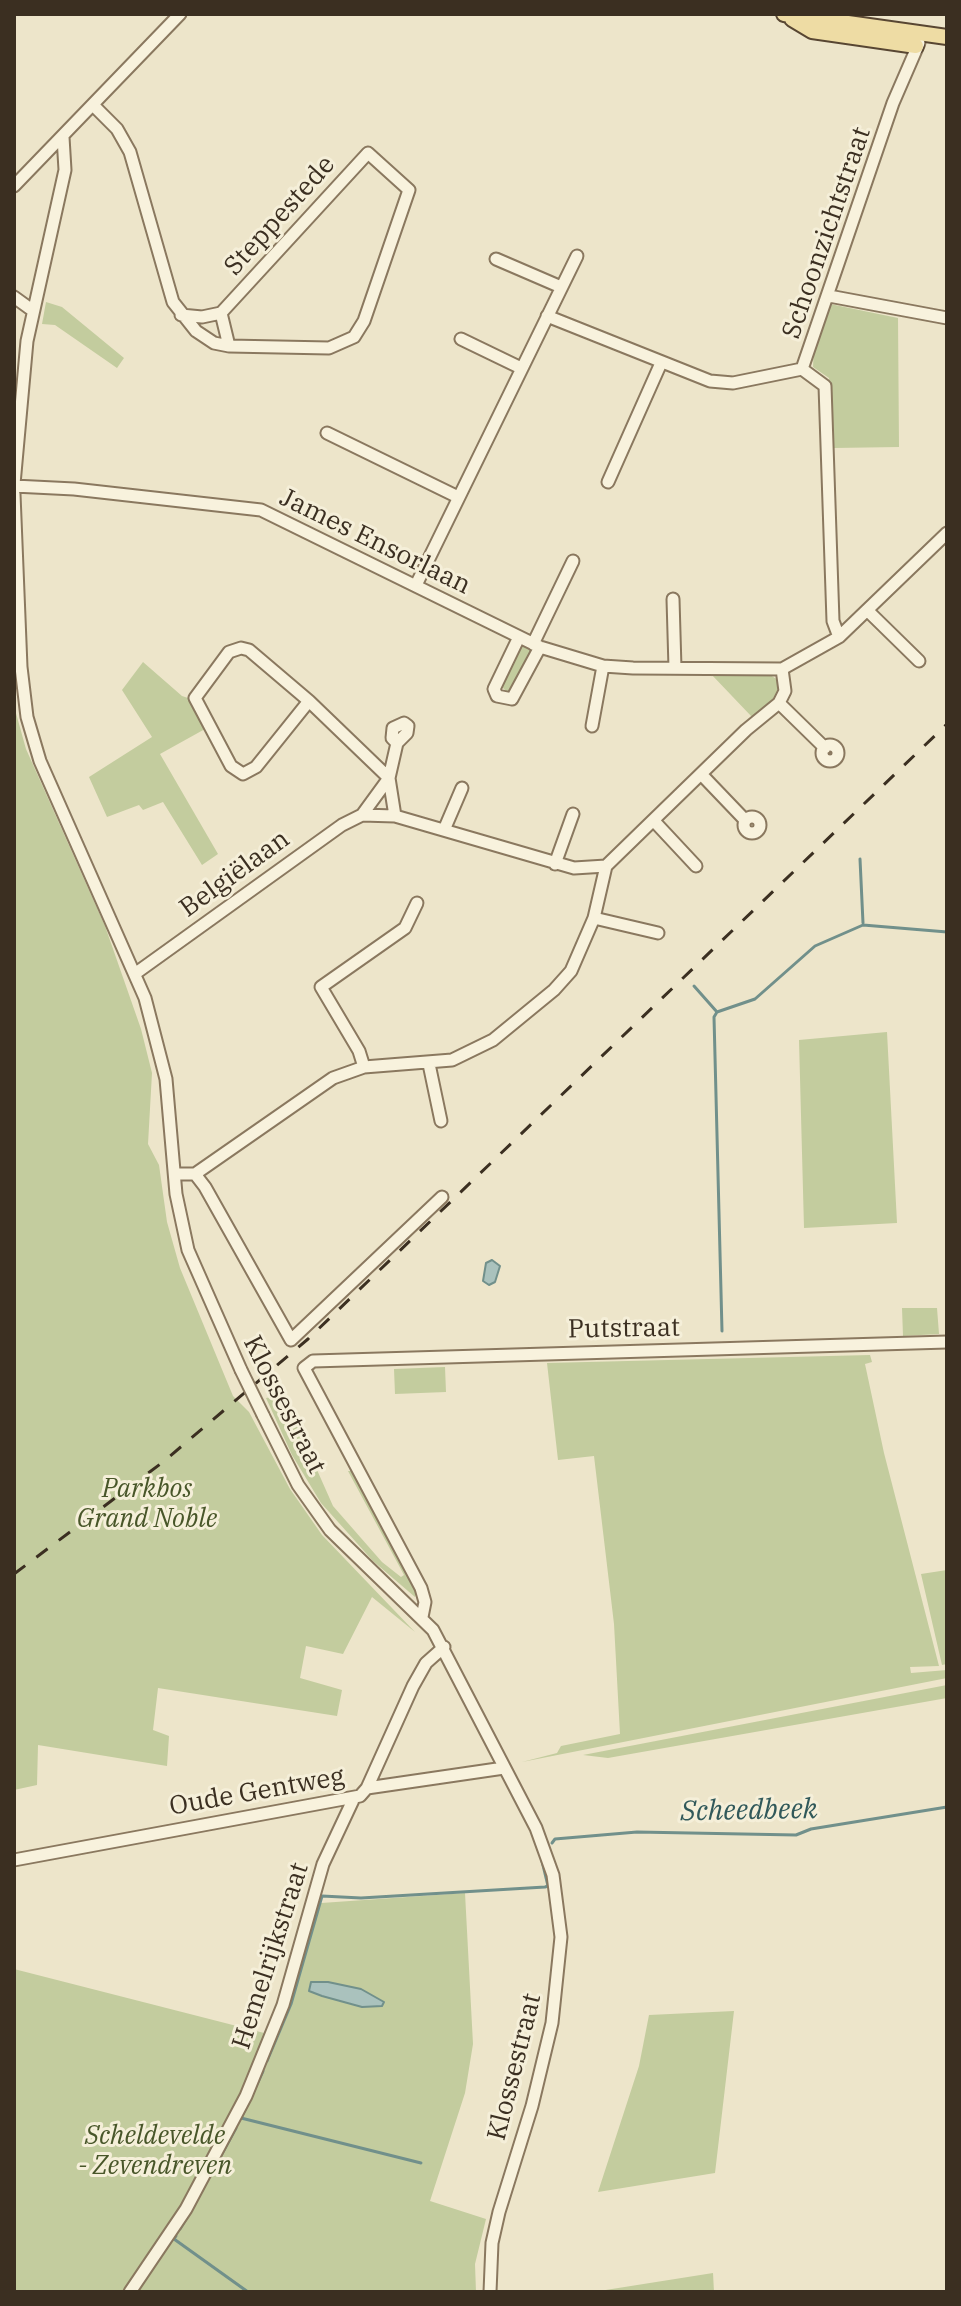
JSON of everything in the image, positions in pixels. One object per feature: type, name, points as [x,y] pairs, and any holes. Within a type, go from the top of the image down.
[{"type":"main road","points":[[784,14],[943,30]]},
{"type":"main road","points":[[784,14],[812,31],[916,46]]},
{"type":"main road","points":[[849,14],[943,30]]},
{"type":"street","points":[[14,186],[180,14]]},
{"type":"street","points":[[916,46],[943,30]]},
{"type":"street","name":"Schoonzichtstraat","points":[[839,637],[833,621],[825,386],[802,369],[893,103],[916,46]]},
{"type":"street","name":"Steppestede","points":[[94,106],[117,129],[130,152],[166,287],[181,315],[196,331],[214,343],[329,348],[354,337],[364,321],[409,190],[368,153],[221,313],[202,317],[181,315]]},
{"type":"street","points":[[14,485],[32,310],[65,170],[63,137]]},
{"type":"street","points":[[416,585],[577,256]]},
{"type":"street","points":[[496,259],[561,287]]},
{"type":"street","points":[[829,296],[947,318]]},
{"type":"street","points":[[14,297],[32,310]]},
{"type":"street","name":"Steppestede","points":[[221,313],[229,346]]},
{"type":"street","points":[[547,316],[710,381],[733,383],[802,369]]},
{"type":"street","points":[[461,339],[521,368]]},
{"type":"street","points":[[608,482],[661,363]]},
{"type":"street","points":[[327,433],[458,497]]},
{"type":"street","name":"James Ensorlaan","points":[[14,485],[261,510],[519,637],[603,666],[778,670]]},
{"type":"street","name":"Klossestraat","points":[[14,494],[21,667],[27,717],[40,761],[136,973],[166,1079],[183,1229],[195,1272],[298,1485],[330,1530],[422,1617],[444,1647],[545,1850],[559,1909],[559,1976],[544,2060],[492,2243],[490,2292]]},
{"type":"street","points":[[362,815],[395,816],[555,864],[587,870],[606,866],[779,703],[785,691],[778,670],[839,637],[869,612],[947,533]]},
{"type":"street","points":[[519,637],[494,689],[497,696],[512,699],[573,561]]},
{"type":"street","points":[[673,599],[675,668]]},
{"type":"street","points":[[869,612],[919,661]]},
{"type":"street","points":[[309,701],[256,767],[243,774],[231,766],[195,698],[229,652],[241,648],[250,651],[309,701],[389,778]]},
{"type":"street","points":[[592,726],[603,666]]},
{"type":"street","points":[[779,703],[825,748]]},
{"type":"street","name":"Belgiëlaan","points":[[395,816],[389,778],[397,743]]},
{"type":"street","points":[[701,774],[745,820]]},
{"type":"street","name":"Belgiëlaan","points":[[136,973],[342,825],[362,815],[389,778]]},
{"type":"street","points":[[444,830],[462,788]]},
{"type":"street","points":[[555,864],[573,814]]},
{"type":"street","points":[[654,821],[696,866]]},
{"type":"street","points":[[175,1174],[195,1174],[304,1095],[333,1078],[364,1067],[452,1060],[493,1040],[554,990],[580,954],[594,918],[606,866]]},
{"type":"street","points":[[364,1067],[359,1051],[321,987],[405,928],[417,903]]},
{"type":"street","points":[[594,918],[658,933]]},
{"type":"street","points":[[429,1064],[441,1121]]},
{"type":"street","points":[[195,1174],[291,1340],[442,1197]]},
{"type":"street","name":"Putstraat","points":[[422,1617],[425,1602],[421,1588],[304,1368],[313,1361],[947,1342]]},
{"type":"street","points":[[367,1788],[413,1686],[426,1663],[444,1647]]},
{"type":"street","name":"Oude Gentweg","points":[[14,1860],[354,1798],[367,1788],[504,1768]]},
{"type":"street","name":"Hemelrijkstraat","points":[[130,2292],[186,2209],[251,2085],[283,2005],[323,1864],[354,1798]]},
{"type":"green space","points":[[46,302],[62,307],[124,358],[117,368],[55,325],[42,324]]},
{"type":"green space","points":[[830,304],[898,318],[899,447],[834,448],[829,378],[813,367],[814,347]]},
{"type":"green space","points":[[519,643],[533,650],[513,691],[507,692],[499,684]]},
{"type":"green space","points":[[143,662],[182,696],[191,699],[205,729],[160,754],[218,854],[202,865],[163,802],[143,810],[139,805],[107,817],[89,777],[152,737],[122,690]]},
{"type":"green space","points":[[767,673],[778,680],[780,693],[752,717],[711,674]]},
{"type":"green space","name":"Parkbos Grand Noble","points":[[14,706],[26,749],[105,926],[141,1029],[152,1073],[148,1144],[159,1165],[167,1222],[180,1268],[233,1396],[249,1412],[290,1489],[322,1535],[415,1632],[372,1597],[343,1654],[306,1646],[300,1678],[342,1690],[337,1716],[158,1688],[153,1730],[169,1736],[167,1766],[38,1745],[37,1785],[14,1790]]},
{"type":"green space","points":[[887,1032],[897,1223],[804,1228],[799,1040]]},
{"type":"green space","points":[[902,1308],[937,1308],[939,1334],[903,1336]]},
{"type":"green space","points":[[870,1355],[872,1362],[865,1364],[884,1453],[939,1666],[910,1667],[911,1673],[947,1670],[947,1678],[522,1762],[557,1753],[561,1746],[620,1734],[614,1624],[594,1456],[558,1460],[547,1363]]},
{"type":"green space","points":[[445,1367],[446,1392],[395,1394],[394,1369]]},
{"type":"green space","points":[[277,1396],[290,1409],[333,1506],[382,1562],[401,1577],[404,1575],[348,1471],[352,1471],[417,1591],[415,1597],[373,1561],[321,1503],[292,1455],[266,1398]]},
{"type":"green space","points":[[947,1570],[947,1664],[942,1665],[921,1574]]},
{"type":"green space","points":[[947,1685],[947,1698],[608,1758],[583,1755]]},
{"type":"green space","name":"Scheldevelde - Zevendreven","points":[[465,1893],[473,2044],[465,2093],[430,2201],[486,2219],[475,2264],[476,2292],[14,2292],[14,1969],[268,2034],[307,1904]]},
{"type":"green space","points":[[734,2011],[715,2173],[598,2192],[639,2066],[649,2015]]},
{"type":"green space","points":[[713,2273],[714,2292],[593,2292]]},
{"type":"water","points":[[492,1260],[500,1266],[495,1282],[489,1285],[483,1281],[486,1263]]},
{"type":"water","points":[[311,1982],[361,1989],[384,2002],[382,2006],[362,2007],[309,1991]]},
{"type":"waterway","points":[[860,859],[863,923]]},
{"type":"waterway","points":[[694,986],[717,1012],[755,999],[815,946],[863,925],[947,932]]},
{"type":"waterway","points":[[717,1012],[714,1017],[722,1331]]},
{"type":"waterway","name":"Scheedbeek","points":[[552,1843],[555,1839],[637,1832],[796,1835],[811,1829],[947,1807]]},
{"type":"waterway","name":"Scheedbeek","points":[[267,2061],[291,2004],[322,1896],[361,1898],[545,1887],[548,1886],[541,1857]]},
{"type":"waterway","points":[[252,2095],[263,2071]]},
{"type":"waterway","points":[[249,2101],[241,2118],[421,2163]]},
{"type":"waterway","points":[[194,2205],[236,2128]]},
{"type":"waterway","points":[[180,2229],[186,2219]]},
{"type":"waterway","points":[[176,2236],[174,2239],[248,2292]]},
{"type":"railway","points":[[14,1574],[163,1462],[308,1339],[947,724]]}]
